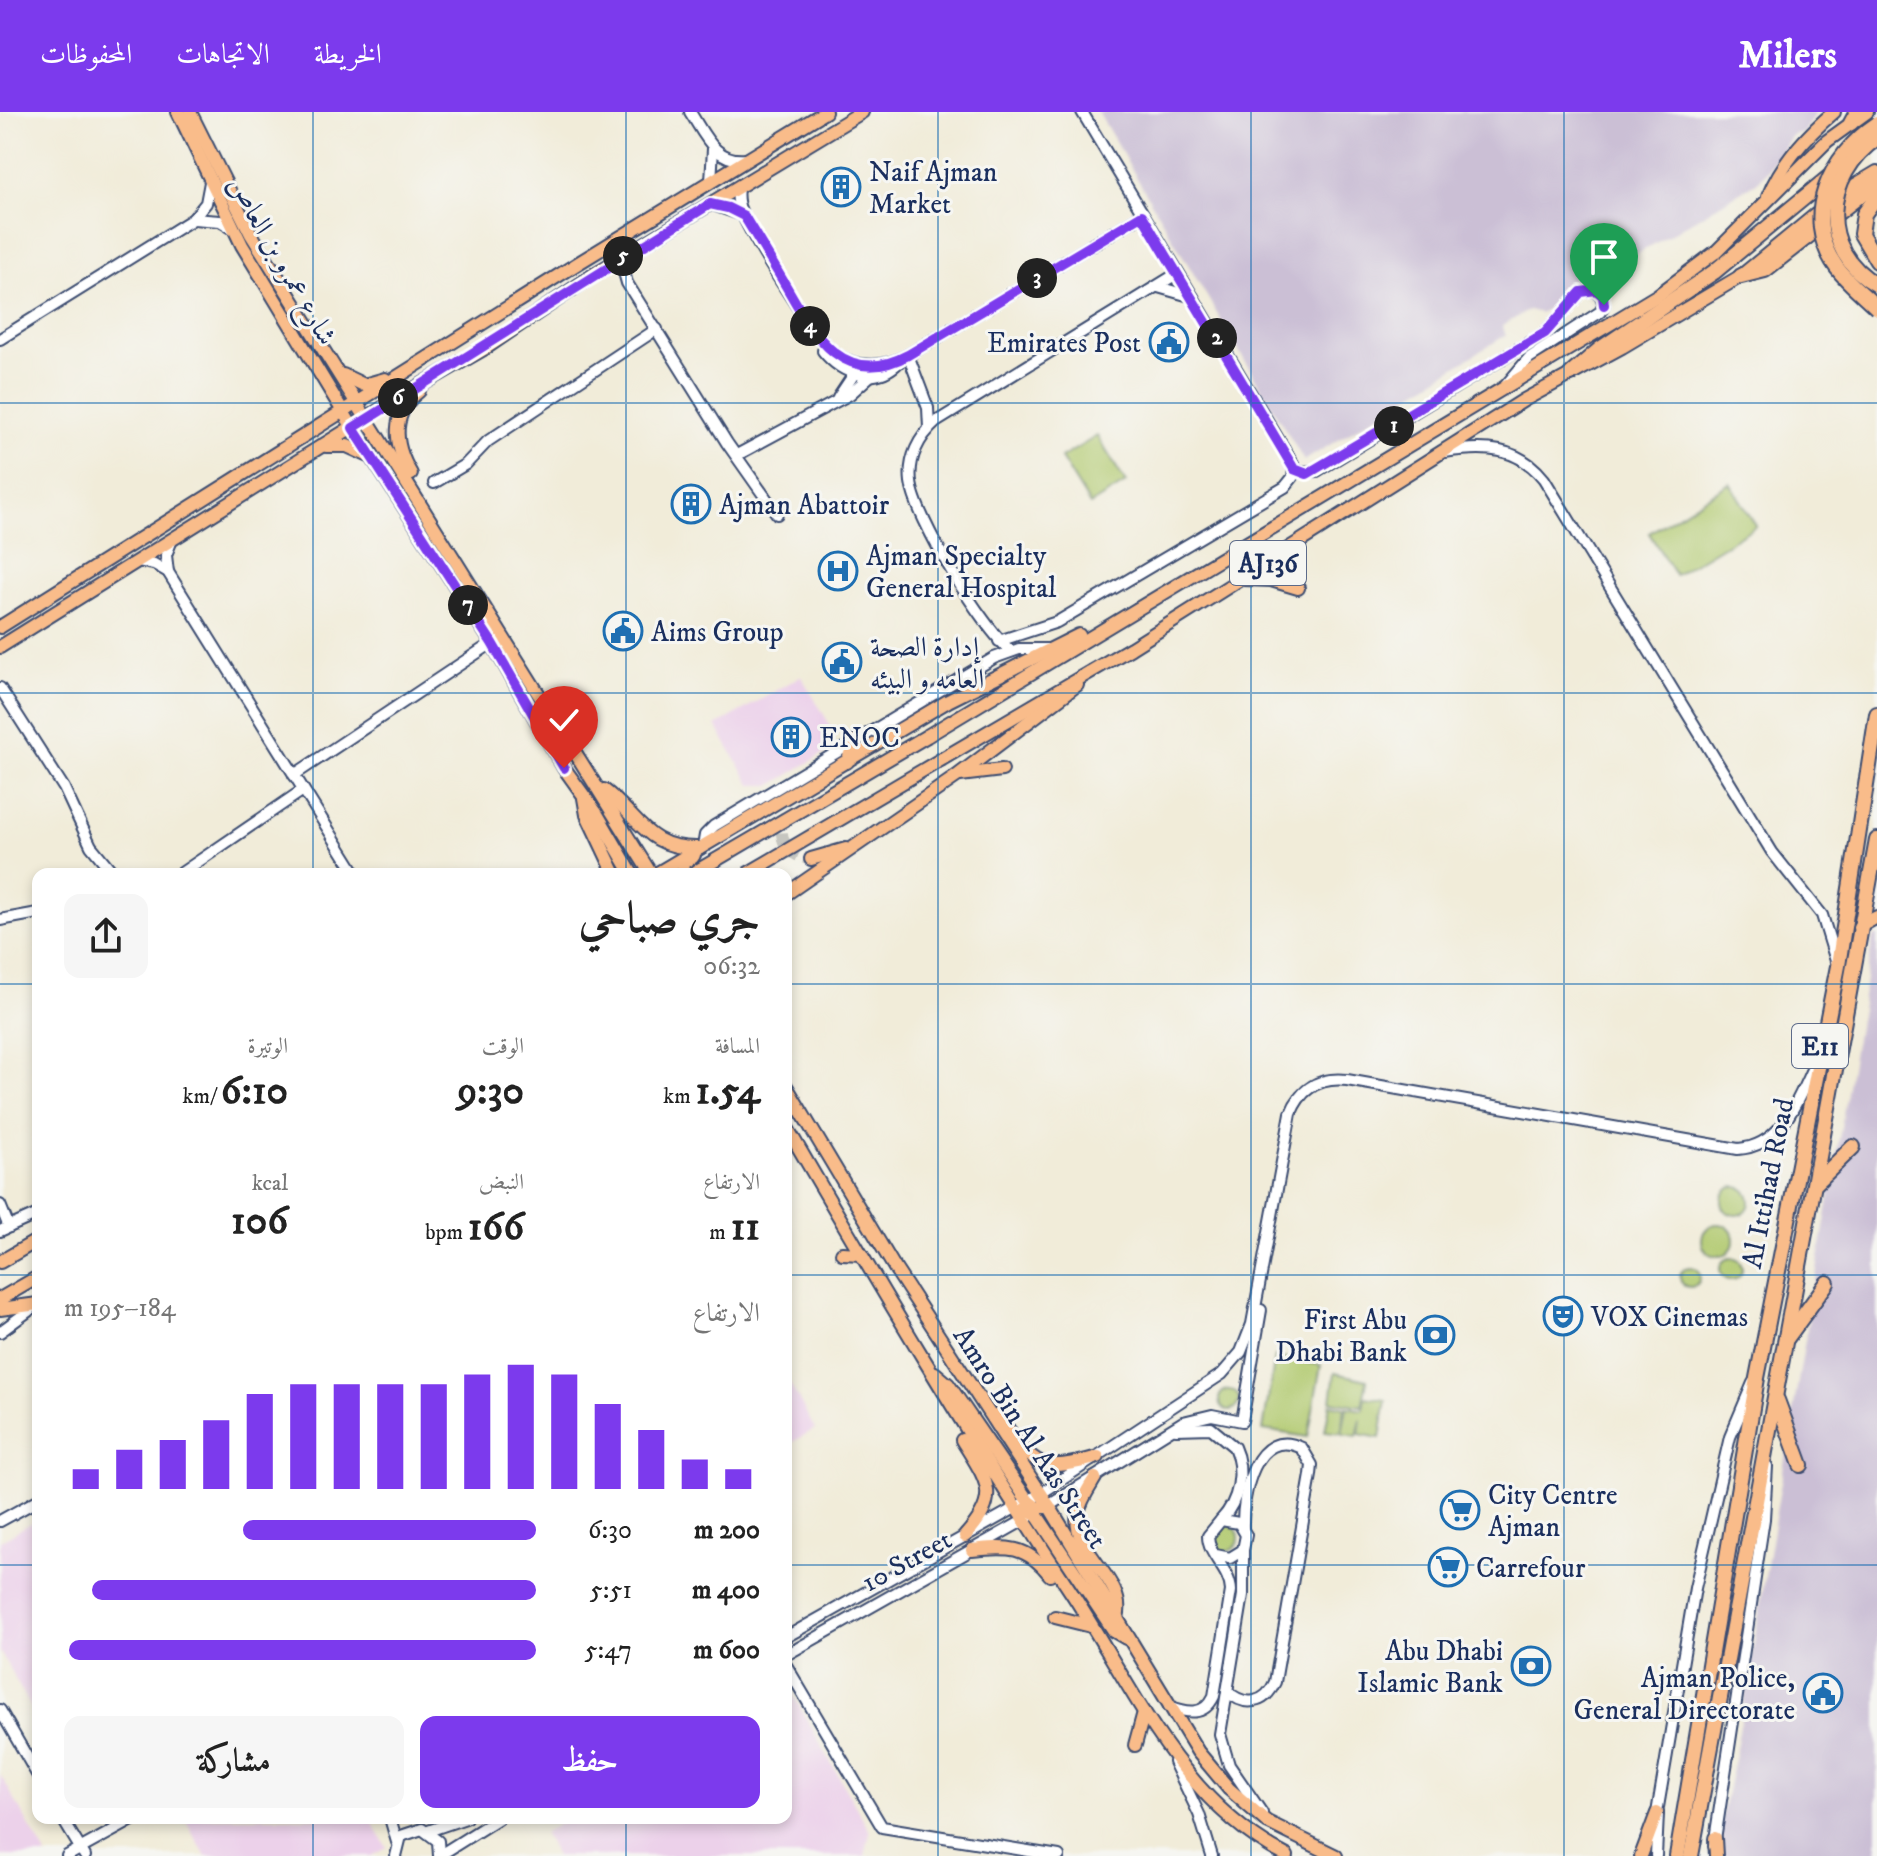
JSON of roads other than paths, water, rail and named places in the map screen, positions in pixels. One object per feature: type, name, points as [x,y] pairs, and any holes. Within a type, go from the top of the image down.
[{"type":"highway","points":[[1877,124],[1834,165],[1821,206],[1823,240],[1829,254],[1845,277],[1877,308]]},
{"type":"highway","points":[[1877,138],[1854,158],[1843,174],[1833,206],[1842,252],[1861,275],[1877,285]]},
{"type":"highway","points":[[1571,374],[1600,349],[1714,272],[1806,192],[1877,148]]},
{"type":"highway","points":[[1741,276],[1765,270],[1877,182]]},
{"type":"highway","points":[[1877,196],[1864,214],[1861,234],[1877,261]]},
{"type":"highway","name":"Al Ittihad Road","points":[[1677,1856],[1741,1464],[1817,1060],[1838,966],[1877,714]]},
{"type":"highway","name":"Al Ittihad Road","points":[[1691,1856],[1859,927],[1875,867],[1877,840]]},
{"type":"highway","points":[[1813,1187],[1853,1147]]},
{"type":"highway","points":[[1785,1341],[1827,1283]]},
{"type":"highway","points":[[1776,1396],[1801,1465]]},
{"type":"main road","name":"شارع عمرو بن العاص","points":[[178,112],[235,230],[353,428]]},
{"type":"main road","name":"شارع عمرو بن العاص","points":[[190,112],[242,218],[367,418]]},
{"type":"main road","points":[[0,627],[825,112]]},
{"type":"main road","points":[[428,514],[421,490],[401,456],[398,422],[415,393],[620,258],[862,112]]},
{"type":"main road","points":[[1765,205],[1775,178],[1834,112]]},
{"type":"main road","name":"AJ136","points":[[702,868],[1625,316],[1688,274],[1765,205],[1827,141],[1854,117],[1867,112]]},
{"type":"main road","name":"AJ136","points":[[757,868],[1091,672],[1524,400],[1741,276],[1842,193],[1877,172]]},
{"type":"main road","points":[[0,647],[468,358]]},
{"type":"main road","points":[[339,372],[364,385],[403,373]]},
{"type":"main road","points":[[319,426],[329,406],[327,382]]},
{"type":"main road","points":[[367,418],[649,868]]},
{"type":"main road","points":[[353,428],[492,643],[564,768],[628,868]]},
{"type":"main road","points":[[323,447],[354,447],[374,459]]},
{"type":"main road","points":[[1243,579],[1271,580],[1298,588]]},
{"type":"main road","points":[[664,868],[758,816],[948,701],[1046,649],[1101,628]]},
{"type":"main road","points":[[792,890],[957,776],[1053,705],[1091,672]]},
{"type":"main road","points":[[847,762],[855,741]]},
{"type":"main road","points":[[957,776],[1002,770]]},
{"type":"main road","points":[[786,815],[812,784]]},
{"type":"main road","points":[[598,786],[657,840],[679,847],[703,847]]},
{"type":"main road","points":[[584,795],[587,815],[612,868]]},
{"type":"main road","points":[[758,816],[761,798]]},
{"type":"main road","points":[[811,859],[866,840]]},
{"type":"main road","points":[[686,868],[703,847]]},
{"type":"main road","points":[[1859,927],[1877,917]]},
{"type":"main road","name":"Amro Bin Al Aas Street","points":[[792,1096],[896,1270],[977,1396],[1034,1497],[1049,1506],[1168,1706],[1213,1771],[1246,1806],[1267,1822],[1336,1856]]},
{"type":"main road","name":"Amro Bin Al Aas Street","points":[[792,1136],[954,1412],[1167,1746],[1215,1806],[1244,1830],[1287,1856]]},
{"type":"main road","points":[[0,1259],[32,1243]]},
{"type":"main road","points":[[842,1253],[861,1254]]},
{"type":"main road","points":[[0,1299],[32,1280]]},
{"type":"main road","points":[[0,1309],[32,1305]]},
{"type":"main road","points":[[932,1372],[948,1384],[1034,1497]]},
{"type":"main road","points":[[977,1396],[992,1407],[1021,1446],[1039,1462],[1054,1467],[1098,1457]]},
{"type":"main road","points":[[954,1412],[954,1427],[985,1480],[989,1499],[984,1514],[965,1536]]},
{"type":"main road","points":[[1095,1478],[1078,1513],[1079,1531],[1117,1599],[1117,1618]]},
{"type":"main road","points":[[1015,1508],[1036,1514],[1114,1631],[1129,1639]]},
{"type":"main road","points":[[972,1550],[1005,1546],[1026,1551],[1061,1589],[1072,1594]]},
{"type":"main road","points":[[1055,1617],[1091,1626]]},
{"type":"main road","points":[[1135,1745],[1144,1712]]},
{"type":"main road","points":[[1641,1856],[1657,1813]]},
{"type":"main road","points":[[1713,1856],[1715,1838]]},
{"type":"street","points":[[690,112],[713,149],[729,158],[747,159]]},
{"type":"street","points":[[999,641],[1043,629],[1069,615],[1285,487],[1293,477],[1294,469],[1082,112]]},
{"type":"street","points":[[711,181],[713,149]]},
{"type":"street","points":[[0,339],[193,219],[206,203],[210,182]]},
{"type":"street","points":[[738,187],[738,199],[744,216],[826,355],[870,376]]},
{"type":"street","points":[[710,204],[744,216]]},
{"type":"street","points":[[737,455],[856,390],[870,376],[890,370],[905,357],[1142,215]]},
{"type":"street","points":[[193,219],[220,221],[235,230]]},
{"type":"street","points":[[620,258],[624,277],[777,514]]},
{"type":"street","points":[[1011,651],[985,624],[915,499],[911,482],[913,457],[929,428],[1178,273]]},
{"type":"street","points":[[1158,287],[1193,297]]},
{"type":"street","points":[[1294,469],[1307,474],[1317,471],[1545,333],[1581,292],[1591,290],[1600,293],[1604,300],[1600,312],[1529,358],[1506,385]]},
{"type":"street","points":[[434,483],[469,461],[488,441],[657,329]]},
{"type":"street","points":[[854,368],[905,357]]},
{"type":"street","points":[[905,357],[928,408],[929,428]]},
{"type":"street","points":[[837,400],[854,368]]},
{"type":"street","points":[[1443,452],[1478,448],[1505,451],[1529,463],[1544,479],[1772,852],[1814,903],[1838,966]]},
{"type":"street","points":[[172,539],[166,555],[168,572],[352,868]]},
{"type":"street","points":[[138,561],[154,564],[168,572]]},
{"type":"street","points":[[294,775],[492,643]]},
{"type":"street","points":[[703,847],[710,828],[855,741],[1011,651],[1046,649]]},
{"type":"street","points":[[0,688],[64,788],[91,846],[109,868]]},
{"type":"street","points":[[189,868],[303,790]]},
{"type":"street","points":[[0,920],[32,914]]},
{"type":"street","points":[[1259,1287],[1291,1113],[1295,1101],[1312,1085],[1323,1081],[1347,1080],[1738,1149],[1760,1145],[1779,1131],[1817,1060]]},
{"type":"street","points":[[0,1205],[5,1229],[32,1217]]},
{"type":"street","name":"10 Street","points":[[792,1652],[1036,1514],[1170,1430],[1202,1416],[1242,1421],[1262,1304],[1259,1287]]},
{"type":"street","name":"10 Street","points":[[792,1634],[1034,1497],[1222,1374],[1247,1338],[1259,1287]]},
{"type":"street","points":[[0,1332],[32,1308]]},
{"type":"street","name":"Al Ittihad Road","points":[[1648,1856],[1695,1588],[1735,1421],[1757,1378]]},
{"type":"street","points":[[1168,1706],[1195,1712],[1207,1707],[1214,1696],[1231,1591],[1228,1575],[1208,1536],[1231,1507],[1240,1477],[1234,1447],[1211,1428],[1170,1430]]},
{"type":"street","points":[[1227,1691],[1240,1701],[1255,1702],[1268,1694],[1275,1682],[1311,1475],[1312,1465],[1302,1448],[1283,1443],[1260,1454],[1254,1465],[1243,1528]]},
{"type":"street","name":"Al Ittihad Road","points":[[1715,1838],[1767,1497],[1764,1450]]},
{"type":"street","points":[[0,1521],[32,1503]]},
{"type":"street","points":[[1221,1520],[1233,1520],[1246,1535],[1243,1595],[1220,1734],[1235,1776],[1267,1822]]},
{"type":"street","points":[[1216,1555],[1230,1558],[1243,1550]]},
{"type":"street","points":[[792,1675],[882,1827],[1026,1854],[1059,1856]]},
{"type":"street","points":[[0,1710],[32,1766]]},
{"type":"street","points":[[1167,1746],[1199,1814],[1212,1856]]},
{"type":"street","points":[[1656,1856],[1657,1813]]},
{"type":"street","points":[[66,1824],[82,1852]]},
{"type":"street","points":[[67,1856],[82,1852],[126,1824]]},
{"type":"street","points":[[391,1824],[395,1851]]},
{"type":"street","points":[[418,1824],[438,1841],[440,1856],[490,1824]]},
{"type":"street","points":[[395,1851],[407,1832],[446,1824]]},
{"type":"tunnel","points":[[786,815],[782,831],[785,844],[795,854],[811,859]]},
{"type":"place","name":"Naif Ajman Market","points":[[841,187]]},
{"type":"place","name":"Emirates Post","points":[[1169,342]]},
{"type":"place","name":"Ajman Abattoir","points":[[691,504]]},
{"type":"place","name":"Ajman Specialty General Hospital","points":[[838,571]]},
{"type":"place","name":"Aims Group","points":[[623,631]]},
{"type":"place","name":"إدارة الصحة العامه و البيئه","points":[[842,662]]},
{"type":"place","name":"ENOC","points":[[791,737]]},
{"type":"place","name":"VOX Cinemas","points":[[1563,1316]]},
{"type":"place","name":"First Abu Dhabi Bank","points":[[1435,1335]]},
{"type":"place","name":"City Centre Ajman","points":[[1460,1510]]},
{"type":"place","name":"Carrefour","points":[[1448,1567]]},
{"type":"place","name":"Abu Dhabi Islamic Bank","points":[[1531,1666]]},
{"type":"place","name":"Ajman Police, General Directorate","points":[[1823,1693]]}]
